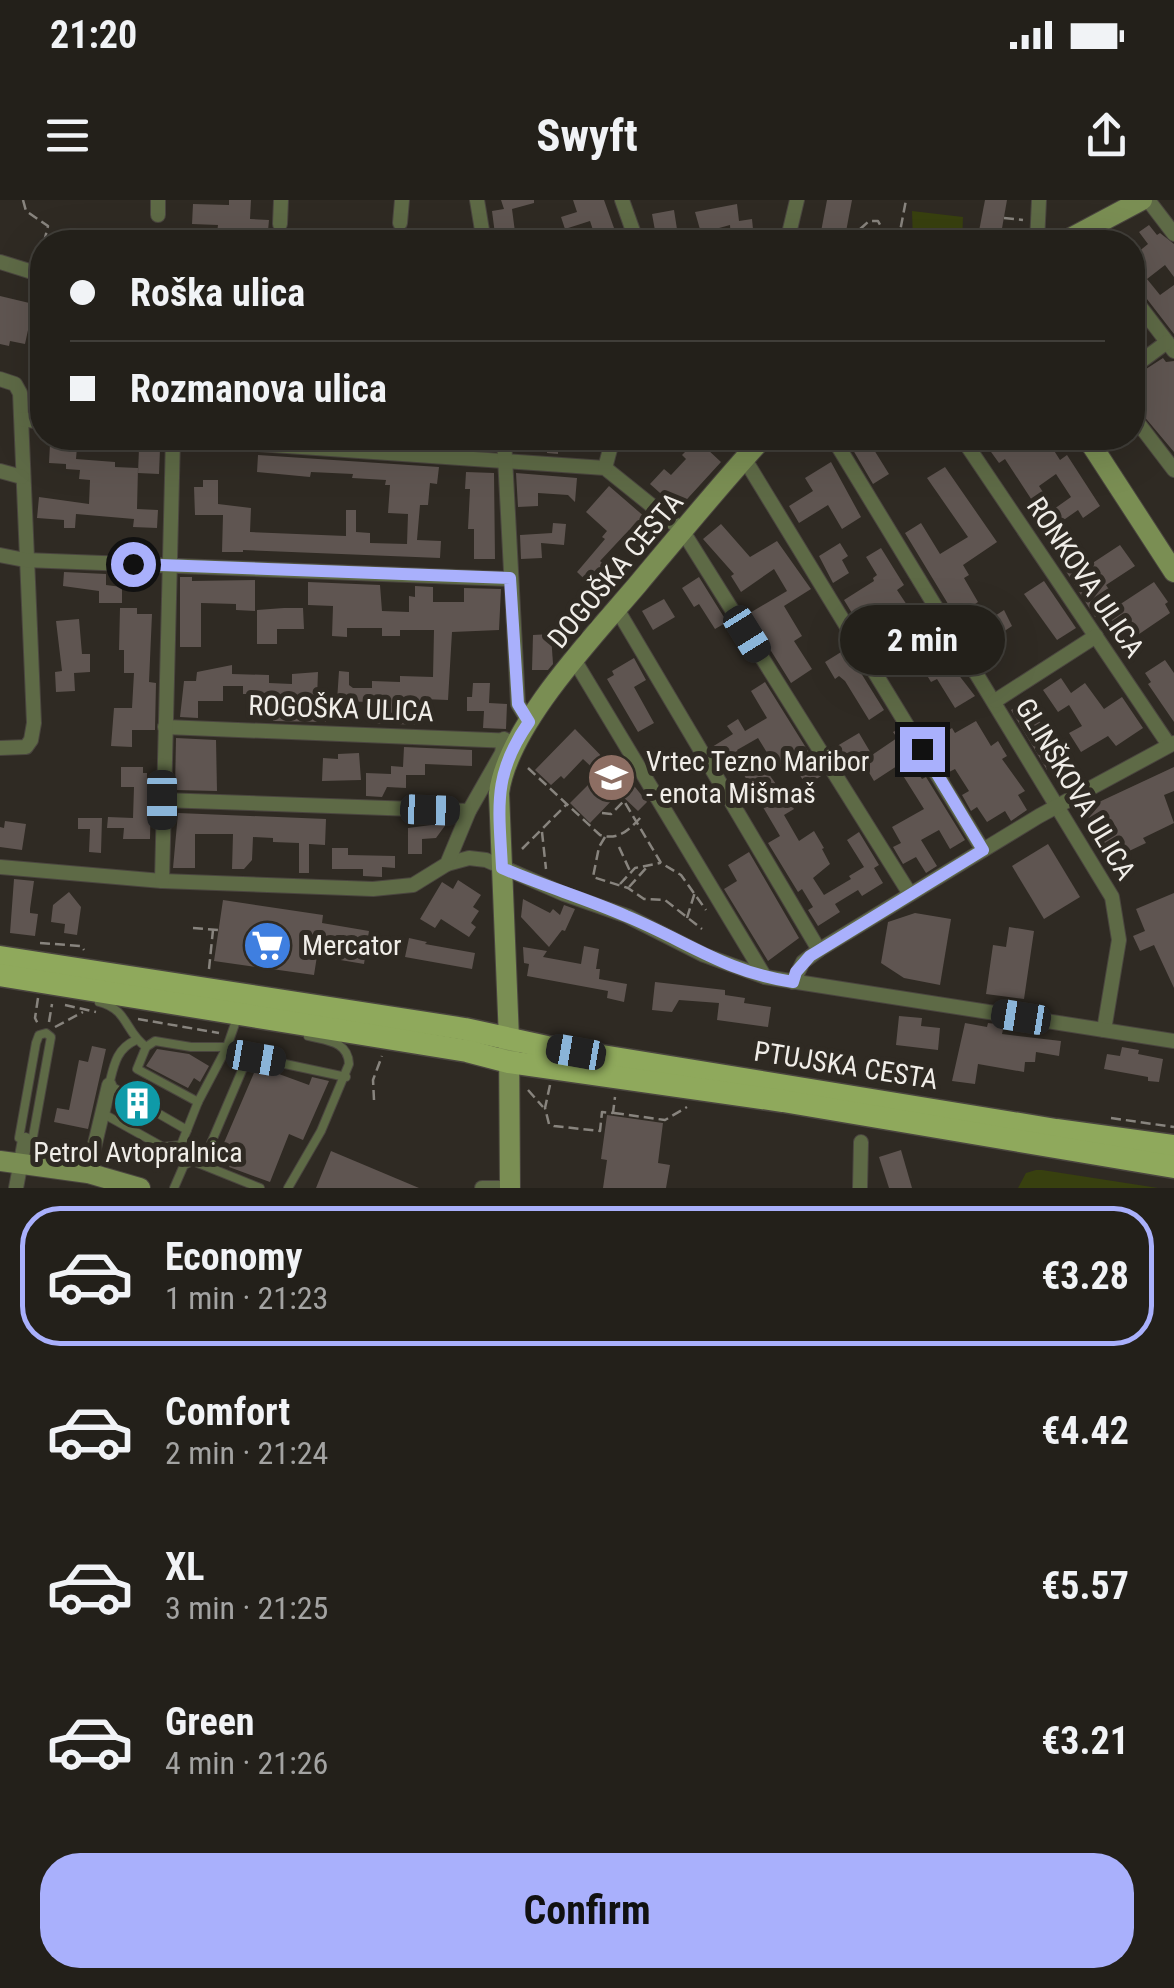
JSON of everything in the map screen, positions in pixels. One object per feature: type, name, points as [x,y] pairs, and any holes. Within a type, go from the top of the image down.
[{"type":"main road","name":"PTUJSKA CESTA","points":[[0,957],[42,978],[467,1051],[514,1069],[783,1101],[1174,1167]]},
{"type":"main road","name":"PTUJSKA CESTA","points":[[0,975],[466,1029],[514,1069],[1174,1146]]},
{"type":"street","points":[[280,224],[281,200]]},
{"type":"street","points":[[400,223],[402,200]]},
{"type":"street","points":[[477,200],[482,230]]},
{"type":"street","points":[[622,200],[633,230]]},
{"type":"street","points":[[790,230],[797,200]]},
{"type":"street","points":[[1038,230],[1039,200]]},
{"type":"street","points":[[1099,230],[1146,200],[1174,234]]},
{"type":"street","points":[[0,262],[30,271]]},
{"type":"street","points":[[1145,313],[1171,346],[1145,361]]},
{"type":"street","points":[[0,379],[16,384],[20,393],[34,723],[26,747],[0,748]]},
{"type":"street","points":[[22,420],[30,421]]},
{"type":"street","points":[[1145,432],[1174,470]]},
{"type":"street","points":[[162,882],[171,450]]},
{"type":"street","points":[[354,450],[605,468],[682,530],[910,894]]},
{"type":"street","points":[[505,450],[518,704],[529,722]]},
{"type":"street","points":[[605,468],[610,450]]},
{"type":"street","name":"DOGOŠKA CESTA","points":[[510,1188],[514,1069],[499,792],[510,740],[529,722],[574,661],[752,450]]},
{"type":"street","name":"GLINŠKOVA ULICA","points":[[840,450],[1112,897],[1119,940],[1104,1030]]},
{"type":"street","name":"RONKOVA ULICA","points":[[970,450],[1171,744]]},
{"type":"street","points":[[1095,450],[1174,572]]},
{"type":"street","points":[[744,458],[983,850]]},
{"type":"street","points":[[0,471],[22,476]]},
{"type":"street","points":[[0,555],[25,560],[510,578]]},
{"type":"street","points":[[617,609],[819,950]]},
{"type":"street","points":[[994,701],[1096,636]]},
{"type":"street","points":[[574,661],[765,978]]},
{"type":"street","name":"ROGOŠKA ULICA","points":[[164,726],[510,740]]},
{"type":"street","points":[[448,864],[469,811],[510,740]]},
{"type":"street","points":[[793,982],[803,962],[819,950],[983,850],[1171,744]]},
{"type":"street","points":[[162,800],[469,811]]},
{"type":"street","points":[[0,868],[162,882],[394,888],[413,885],[448,864],[469,858],[486,860],[627,916],[704,956],[765,978],[1174,1040]]},
{"type":"street","points":[[88,1174],[109,1086]]},
{"type":"street","points":[[16,1188],[10,1162],[25,1140]]},
{"type":"street","points":[[860,1188],[861,1142]]},
{"type":"street","points":[[10,1162],[88,1174],[140,1188]]},
{"type":"street","points":[[482,1188],[510,1188]]},
{"type":"lane","points":[[1,946],[26,952],[42,978]]},
{"type":"lane","name":"PTUJSKA CESTA","points":[[42,978],[56,993],[113,1006],[125,1018],[136,1040]]},
{"type":"lane","points":[[102,1113],[163,1147],[181,1144],[238,1014]]},
{"type":"lane","points":[[284,1022],[298,1034],[339,1044],[349,1055],[346,1077],[288,1188]]},
{"type":"lane","points":[[25,1140],[32,1142],[51,1037],[46,1033]]},
{"type":"lane","points":[[146,1047],[136,1040],[125,1045],[116,1057],[109,1086],[187,1130]]},
{"type":"lane","points":[[198,1102],[138,1069],[146,1047],[155,1041],[190,1048],[226,1047]]},
{"type":"lane","points":[[203,1162],[246,1061],[256,1058],[346,1077]]},
{"type":"lane","points":[[174,1188],[184,1165],[192,1161],[203,1162],[225,1176],[260,1188]]},
{"type":"path","points":[[23,200],[26,211],[48,226],[47,230]]},
{"type":"path","points":[[900,230],[906,200]]},
{"type":"path","points":[[1004,218],[1023,220]]},
{"type":"path","points":[[859,230],[869,220],[878,221],[883,230]]},
{"type":"path","points":[[528,768],[605,837],[619,836],[642,816]]},
{"type":"path","points":[[602,813],[611,814],[624,801],[661,863],[681,875],[706,910]]},
{"type":"path","points":[[522,849],[567,804]]},
{"type":"path","points":[[542,830],[544,875]]},
{"type":"path","points":[[605,837],[593,877],[628,888],[644,899],[666,900],[702,930]]},
{"type":"path","points":[[619,847],[631,872]]},
{"type":"path","points":[[620,885],[636,868],[661,863]]},
{"type":"path","points":[[628,888],[647,868]]},
{"type":"path","points":[[686,919],[695,891]]},
{"type":"path","points":[[193,928],[216,930],[208,976]]},
{"type":"path","points":[[81,946],[42,978],[35,1018],[46,1033],[86,1010]]},
{"type":"path","points":[[42,978],[49,1023]]},
{"type":"path","points":[[137,1019],[219,1033]]},
{"type":"path","points":[[372,1055],[382,1056],[373,1080],[374,1100]]},
{"type":"path","points":[[514,1069],[554,1126],[602,1131],[602,1112],[665,1120],[692,1103]]},
{"type":"path","points":[[544,1108],[551,1083]]},
{"type":"path","points":[[613,1113],[616,1093]]},
{"type":"green space","points":[[912,211],[963,217],[962,230],[913,230]]},
{"type":"green space","points":[[1036,1170],[1158,1188],[1018,1188],[1026,1173]]},
{"type":"building","points":[[229,200],[251,200],[250,219],[269,220],[268,230],[217,230],[218,225],[192,224],[193,204],[229,205]]},
{"type":"building","points":[[501,200],[534,200],[512,209],[515,230],[494,230],[492,211],[504,209]]},
{"type":"building","points":[[573,200],[604,200],[615,230],[593,230],[590,221],[565,229],[561,217],[577,212]]},
{"type":"building","points":[[827,200],[852,200],[846,230],[821,230]]},
{"type":"building","points":[[985,200],[1007,200],[1002,230],[979,230]]},
{"type":"building","points":[[737,204],[739,221],[752,219],[753,230],[730,230],[730,225],[700,230],[695,212]]},
{"type":"building","points":[[674,210],[677,230],[655,230],[652,214]]},
{"type":"building","points":[[1149,225],[1157,235],[1160,233],[1174,244],[1174,277],[1165,265],[1147,279],[1160,295],[1174,285],[1174,334],[1145,296],[1148,244],[1142,230]]},
{"type":"building","points":[[0,296],[30,303],[25,344],[0,344]]},
{"type":"building","points":[[1163,358],[1166,362],[1174,361],[1174,452],[1145,417],[1145,370]]},
{"type":"building","points":[[50,450],[77,450],[76,459],[138,468],[137,509],[158,510],[157,528],[133,527],[134,519],[76,514],[75,528],[64,528],[64,520],[37,518],[39,497],[89,504],[90,480],[79,479],[80,470],[66,469],[66,464],[49,463]]},
{"type":"building","points":[[139,450],[160,450],[159,474],[138,473]]},
{"type":"building","points":[[687,450],[708,450],[721,462],[678,509],[650,484],[664,469],[671,475],[686,459],[682,455]]},
{"type":"building","points":[[853,450],[874,450],[889,474],[873,484]]},
{"type":"building","points":[[990,450],[1054,450],[1060,460],[1067,455],[1100,506],[1083,518],[1078,510],[1045,533],[1031,513],[1037,508],[1005,459],[999,463]],"holes":[[[1056,474],[1071,497],[1054,509],[1039,486]]]},
{"type":"building","points":[[258,455],[439,467],[437,484],[430,483],[428,505],[420,505],[417,540],[441,541],[440,558],[222,552],[223,515],[195,515],[194,487],[203,487],[203,480],[218,480],[218,504],[251,508],[250,532],[346,536],[346,510],[356,510],[356,532],[370,533],[370,543],[407,544],[408,514],[388,513],[390,485],[385,485],[386,480],[352,478],[353,474],[311,472],[310,477],[257,472]]},
{"type":"building","points":[[831,462],[861,517],[842,529],[828,505],[799,523],[789,506],[813,491],[805,478]]},
{"type":"building","points":[[945,467],[997,542],[963,565],[969,575],[964,578],[978,602],[956,617],[905,533],[921,523],[940,554],[968,537],[927,478]]},
{"type":"building","points":[[466,472],[494,473],[495,559],[474,559],[474,529],[468,529],[470,489],[465,489]]},
{"type":"building","points":[[516,473],[577,478],[575,502],[568,495],[538,493],[538,506],[518,507]]},
{"type":"building","points":[[609,486],[646,518],[600,561],[622,581],[612,591],[602,581],[595,589],[577,572],[605,539],[602,537],[607,531],[586,512]]},
{"type":"building","points":[[553,523],[566,524],[564,545],[541,543],[542,558],[521,559],[520,535],[552,533]]},
{"type":"building","points":[[721,524],[750,557],[777,541],[811,589],[784,606],[802,636],[794,641],[812,669],[791,683],[748,614],[787,591],[774,569],[741,592],[731,576],[734,574],[703,539]]},
{"type":"building","points":[[1072,542],[1088,566],[1120,545],[1135,566],[1106,585],[1119,605],[1154,582],[1168,602],[1165,604],[1170,613],[1123,645],[1101,613],[1095,617],[1055,554]]},
{"type":"building","points":[[840,543],[848,556],[842,560],[849,573],[833,583],[819,556]]},
{"type":"building","points":[[881,548],[904,585],[897,590],[915,617],[897,629],[890,618],[876,627],[866,612],[855,618],[844,600],[874,581],[877,575],[866,557]]},
{"type":"building","points":[[64,572],[106,574],[106,585],[122,587],[122,603],[99,603],[99,591],[63,586]]},
{"type":"building","points":[[180,577],[192,577],[192,581],[255,580],[255,611],[236,610],[236,604],[201,603],[201,647],[180,647]]},
{"type":"building","points":[[699,577],[727,622],[715,629],[699,604],[694,607],[682,588]]},
{"type":"building","points":[[1044,581],[1076,628],[1057,640],[1024,594]]},
{"type":"building","points":[[308,582],[380,585],[382,611],[409,612],[409,596],[415,597],[415,586],[433,587],[433,602],[464,602],[464,588],[501,589],[499,630],[452,632],[448,700],[423,699],[421,725],[369,723],[370,702],[337,701],[339,671],[349,672],[349,685],[353,688],[372,688],[372,681],[400,682],[400,676],[433,677],[434,630],[400,630],[400,636],[382,636],[382,628],[347,628],[347,637],[332,636],[333,606],[308,605]]},
{"type":"building","points":[[664,599],[675,617],[653,630],[642,611]]},
{"type":"building","points":[[120,608],[137,608],[137,614],[152,614],[149,682],[156,683],[155,730],[132,730],[132,747],[111,746],[114,708],[132,708],[134,673],[124,673],[124,650],[119,650]]},
{"type":"building","points":[[303,608],[304,629],[277,629],[277,644],[257,644],[257,610]]},
{"type":"building","points":[[1004,610],[1012,626],[991,640],[994,646],[978,653],[966,635]]},
{"type":"building","points":[[79,619],[82,654],[90,654],[90,672],[74,673],[75,691],[56,692],[55,672],[62,671],[56,621]]},
{"type":"building","points":[[551,634],[553,664],[548,670],[532,670],[533,635]]},
{"type":"building","points":[[937,647],[975,696],[955,708],[937,679],[931,682],[917,659]]},
{"type":"building","points":[[846,649],[884,710],[869,720],[845,681],[839,676],[835,679],[825,662]]},
{"type":"building","points":[[634,658],[646,680],[634,687],[654,723],[638,732],[607,679],[614,675],[612,671]]},
{"type":"building","points":[[1165,660],[1174,673],[1174,722],[1148,684],[1151,682],[1145,673]]},
{"type":"building","points":[[232,665],[232,674],[269,675],[269,683],[292,684],[292,674],[318,672],[317,698],[327,698],[326,722],[273,721],[271,699],[248,699],[243,686],[223,686],[223,701],[198,701],[198,718],[180,717],[184,681],[196,681],[197,672]]},
{"type":"building","points":[[1061,678],[1071,693],[1085,683],[1104,709],[1122,697],[1143,728],[1116,746],[1108,736],[1081,752],[1069,733],[1082,726],[1069,705],[1058,712],[1043,690]]},
{"type":"building","points":[[765,682],[823,775],[806,785],[791,761],[768,773],[794,809],[784,815],[799,841],[814,831],[824,848],[830,864],[813,878],[824,895],[864,867],[847,840],[859,832],[879,865],[874,868],[883,883],[862,896],[858,890],[835,904],[840,912],[818,926],[808,910],[813,907],[802,889],[798,892],[768,843],[780,836],[744,775],[769,756],[758,738],[719,760],[712,747],[733,734],[727,726],[738,719],[745,731],[767,718],[751,691]]},
{"type":"building","points":[[473,683],[490,683],[489,703],[507,704],[506,729],[483,728],[484,711],[467,711]]},
{"type":"building","points":[[1027,700],[1062,760],[1047,770],[1011,710]]},
{"type":"building","points":[[976,721],[991,746],[998,741],[1007,756],[1002,759],[1025,791],[1018,795],[1027,810],[1011,821],[1005,811],[987,822],[977,807],[971,811],[962,795],[969,791],[955,769],[949,772],[930,742],[952,728],[955,733]]},
{"type":"building","name":"Vrtec Tezno Maribor - enota Mišmaš","points":[[575,729],[617,772],[605,780],[599,775],[607,789],[633,778],[631,782],[647,802],[638,811],[619,793],[590,823],[570,803],[599,774],[583,759],[564,779],[561,776],[551,785],[535,770]]},
{"type":"building","points":[[897,730],[906,754],[922,779],[926,777],[965,840],[950,849],[939,830],[921,840],[937,866],[926,873],[916,857],[903,864],[893,847],[901,843],[892,827],[924,809],[897,766],[874,781],[864,764],[847,774],[832,749],[859,733],[872,755],[897,738],[900,742],[893,732]]},
{"type":"building","points":[[176,738],[216,740],[217,791],[175,790]]},
{"type":"building","points":[[404,747],[472,750],[472,766],[425,764],[425,775],[406,775],[406,788],[387,787],[382,797],[366,796],[366,773],[391,774],[391,766],[403,767]]},
{"type":"building","points":[[359,753],[361,780],[322,781],[323,758],[338,759],[338,754]]},
{"type":"building","points":[[121,767],[143,767],[143,773],[147,773],[150,839],[123,839],[124,828],[107,828],[108,817],[133,818],[134,787],[121,787]]},
{"type":"building","points":[[1174,767],[1174,791],[1164,795],[1174,823],[1143,838],[1146,843],[1108,861],[1084,809]]},
{"type":"building","points":[[178,813],[326,819],[325,845],[309,844],[309,873],[299,873],[299,843],[253,837],[252,860],[244,869],[232,869],[233,834],[195,834],[195,868],[173,868]]},
{"type":"building","points":[[78,818],[102,818],[101,853],[89,852],[90,829],[78,829]]},
{"type":"building","points":[[5,821],[26,824],[22,850],[0,847],[0,827],[4,828]]},
{"type":"building","points":[[447,823],[436,838],[422,839],[422,854],[408,854],[408,828]]},
{"type":"building","points":[[1048,844],[1080,897],[1044,919],[1012,866]]},
{"type":"building","points":[[332,848],[348,848],[348,855],[395,856],[395,868],[382,867],[382,877],[363,876],[363,869],[332,869]]},
{"type":"building","points":[[749,852],[799,938],[768,961],[724,889],[737,881],[728,865]]},
{"type":"building","points":[[14,879],[34,881],[30,913],[38,914],[35,936],[10,933]]},
{"type":"building","points":[[458,880],[481,895],[473,907],[479,911],[471,923],[476,927],[469,937],[441,919],[435,928],[420,919],[442,882],[453,889]]},
{"type":"building","points":[[69,892],[81,907],[77,935],[64,933],[65,924],[51,922],[53,905]]},
{"type":"building","points":[[1174,893],[1174,988],[1154,945],[1140,951],[1133,936],[1145,931],[1136,909]]},
{"type":"building","points":[[523,899],[560,915],[564,905],[575,909],[565,931],[549,947],[521,917]]},
{"type":"building","name":"Mercator","points":[[223,900],[323,915],[322,923],[369,931],[364,964],[317,956],[314,975],[214,961]]},
{"type":"building","points":[[915,913],[951,919],[940,985],[904,978],[881,963],[888,922]]},
{"type":"building","points":[[1009,927],[1034,931],[1024,999],[986,994],[993,945],[1006,947]]},
{"type":"building","points":[[409,938],[475,953],[472,969],[405,957]]},
{"type":"building","points":[[584,946],[599,949],[599,979],[627,984],[624,1002],[607,998],[608,991],[527,976],[529,964],[524,963],[523,947],[547,951],[543,957],[581,964]]},
{"type":"building","points":[[655,982],[725,990],[725,995],[745,998],[744,1003],[771,1007],[768,1027],[717,1020],[719,1003],[679,1000],[672,1012],[652,1010]]},
{"type":"building","points":[[899,1016],[922,1018],[921,1026],[940,1028],[938,1050],[896,1045]]},
{"type":"building","points":[[965,1023],[1004,1025],[1002,1034],[1061,1041],[1059,1056],[1036,1052],[1035,1062],[1025,1062],[1024,1072],[978,1064],[975,1084],[952,1081]]},
{"type":"building","points":[[92,1046],[106,1049],[88,1129],[54,1122],[57,1108],[69,1110],[79,1060],[88,1062]]},
{"type":"building","points":[[1122,1047],[1163,1059],[1159,1082],[1104,1069],[1107,1054],[1120,1056]]},
{"type":"building","points":[[157,1049],[189,1054],[209,1066],[200,1082],[194,1078],[188,1088],[146,1066]]},
{"type":"building","points":[[257,1066],[309,1085],[312,1077],[329,1081],[303,1140],[289,1134],[270,1182],[229,1167],[234,1157],[220,1152]]},
{"type":"building","points":[[607,1115],[663,1123],[658,1163],[670,1165],[666,1188],[603,1188],[607,1160],[601,1159]]},
{"type":"building","points":[[901,1150],[912,1188],[889,1188],[879,1157]]},
{"type":"building","points":[[331,1151],[419,1188],[316,1188]]},
{"type":"place","name":"Vrtec Tezno Maribor - enota Mišmaš","points":[[611,777]]},
{"type":"place","name":"Mercator","points":[[267,945]]},
{"type":"place","name":"Petrol Avtopralnica","points":[[138,1104]]},
{"type":"route","points":[[133,564],[510,578],[518,704],[529,722],[501,778],[502,868],[627,916],[704,956],[765,978],[793,982],[810,956],[983,850],[922,749]]}]
